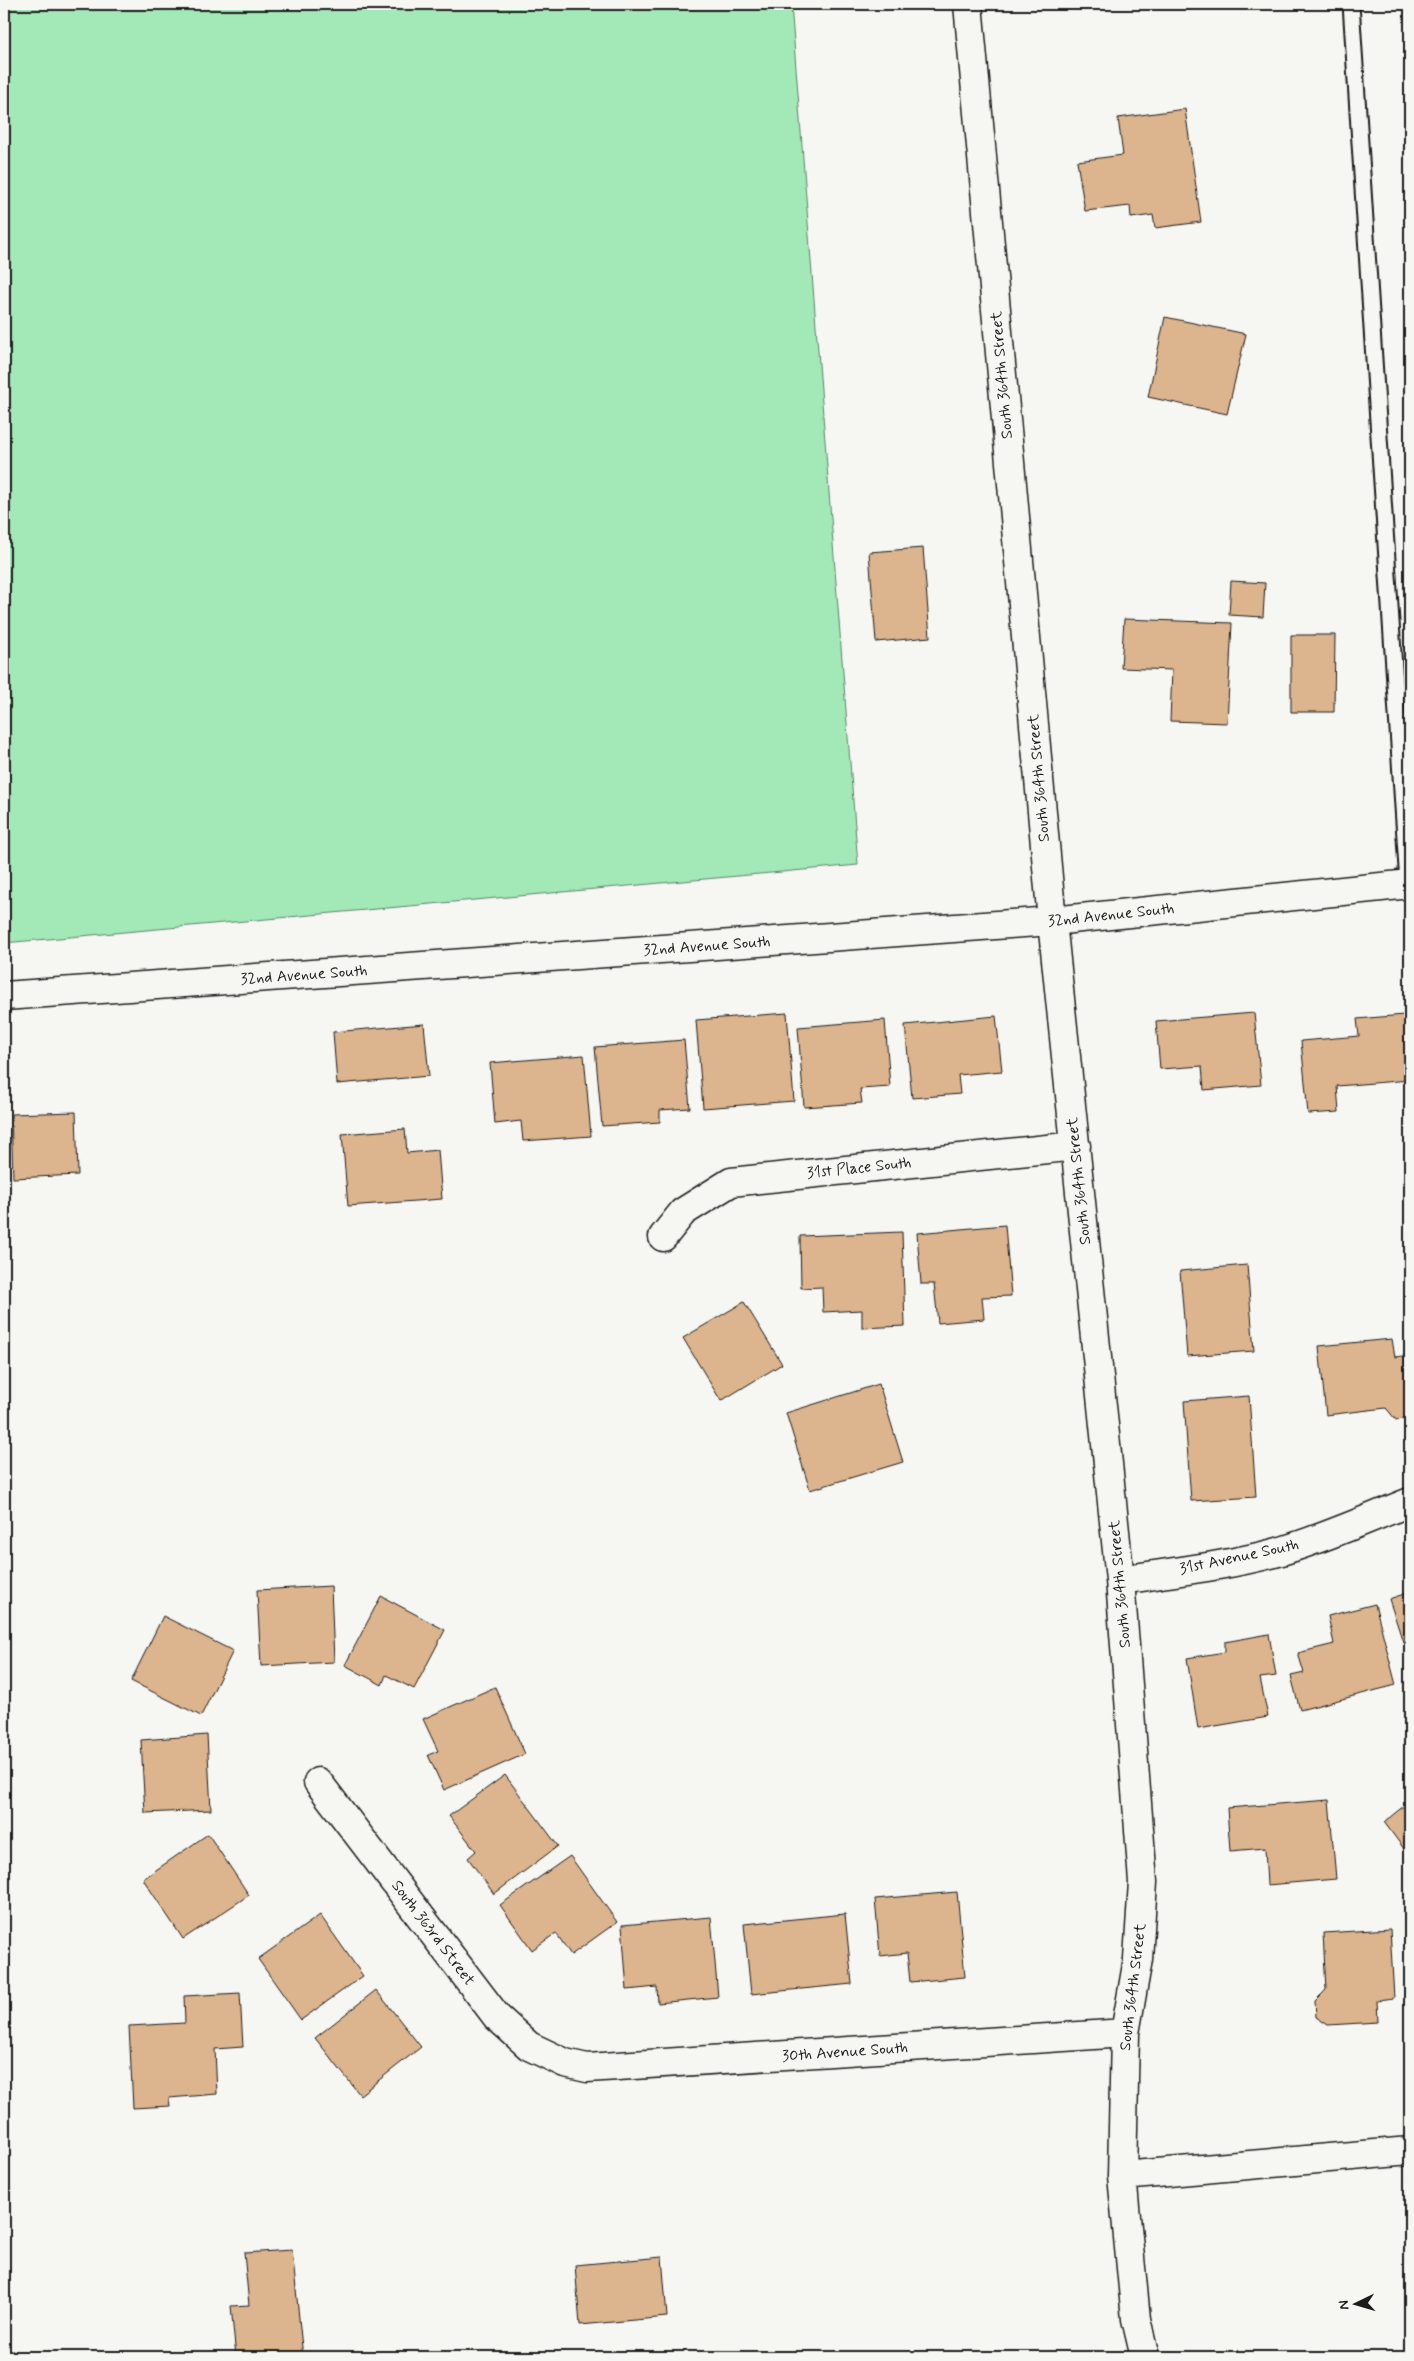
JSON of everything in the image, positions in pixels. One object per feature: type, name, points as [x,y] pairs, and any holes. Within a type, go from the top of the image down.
[{"type":"street","name":"South 364th Street","points":[[968,4],[1052,921],[1120,1580],[1143,1882],[1138,1959],[1125,2034],[1122,2176],[1136,2319],[1145,2357]]},
{"type":"street","name":"32nd Avenue South","points":[[4,996],[1052,921],[1409,884]]},
{"type":"street","name":"31st Place South","points":[[663,1237],[683,1212],[730,1182],[1076,1146]]},
{"type":"street","name":"31st Avenue South","points":[[1120,1580],[1208,1566],[1278,1552],[1326,1536],[1410,1502]]},
{"type":"street","name":"South 363rd Street","points":[[318,1782],[497,2017],[529,2046],[565,2063]]},
{"type":"street","name":"30th Avenue South","points":[[565,2063],[587,2068],[1125,2034]]},
{"type":"street","points":[[1122,2176],[1410,2151]]},
{"type":"lane","points":[[1351,4],[1409,884]]},
{"type":"green space","points":[[4,4],[791,4],[858,865],[4,943]]},
{"type":"building","points":[[1185,109],[1201,222],[1155,228],[1153,215],[1131,218],[1130,206],[1085,211],[1077,161],[1123,155],[1118,118]]},
{"type":"building","points":[[1165,317],[1246,334],[1227,414],[1148,397]]},
{"type":"building","points":[[923,548],[930,637],[876,642],[869,552]]},
{"type":"building","points":[[1231,581],[1265,583],[1263,617],[1229,615]]},
{"type":"building","points":[[1124,619],[1232,623],[1227,723],[1170,721],[1172,670],[1121,668]]},
{"type":"building","points":[[1291,635],[1335,635],[1334,712],[1291,712]]},
{"type":"building","points":[[787,1013],[794,1101],[703,1108],[696,1020]]},
{"type":"building","points":[[1254,1013],[1261,1085],[1204,1090],[1202,1066],[1160,1069],[1156,1021]]},
{"type":"building","points":[[1404,1015],[1410,1080],[1337,1086],[1339,1112],[1308,1114],[1301,1041],[1359,1036],[1357,1019]]},
{"type":"building","points":[[996,1016],[1002,1071],[958,1075],[960,1094],[912,1098],[905,1025]]},
{"type":"building","points":[[885,1020],[890,1087],[860,1089],[862,1103],[804,1107],[798,1027]]},
{"type":"building","points":[[424,1024],[429,1076],[337,1084],[333,1032]]},
{"type":"building","points":[[684,1040],[690,1108],[660,1110],[660,1122],[602,1126],[595,1047]]},
{"type":"building","points":[[584,1055],[591,1136],[523,1141],[521,1121],[495,1124],[490,1063]]},
{"type":"building","points":[[76,1112],[78,1175],[13,1178],[11,1114]]},
{"type":"building","points":[[405,1129],[407,1153],[438,1150],[442,1199],[348,1206],[342,1134]]},
{"type":"building","points":[[1005,1225],[1011,1296],[982,1297],[984,1319],[938,1323],[934,1284],[921,1284],[917,1233]]},
{"type":"building","points":[[902,1232],[905,1326],[862,1328],[862,1310],[823,1312],[822,1287],[801,1288],[800,1236]]},
{"type":"building","points":[[1247,1265],[1254,1351],[1187,1356],[1180,1271]]},
{"type":"building","points":[[744,1302],[782,1364],[721,1401],[683,1338]]},
{"type":"building","points":[[1392,1339],[1395,1357],[1410,1355],[1410,1418],[1396,1420],[1386,1408],[1326,1415],[1319,1346]]},
{"type":"building","points":[[879,1384],[903,1462],[810,1490],[786,1413]]},
{"type":"building","points":[[1249,1396],[1256,1497],[1191,1501],[1184,1401]]},
{"type":"building","points":[[331,1586],[334,1662],[261,1666],[257,1590]]},
{"type":"building","points":[[1410,1592],[1410,1639],[1403,1642],[1389,1599]]},
{"type":"building","points":[[381,1596],[445,1630],[414,1689],[386,1675],[382,1685],[345,1665]]},
{"type":"building","points":[[1375,1604],[1396,1685],[1300,1710],[1291,1676],[1304,1673],[1298,1653],[1334,1644],[1328,1616]]},
{"type":"building","points":[[163,1616],[233,1651],[201,1716],[131,1681]]},
{"type":"building","points":[[1269,1634],[1276,1676],[1260,1678],[1268,1717],[1198,1729],[1187,1658],[1225,1652],[1225,1642]]},
{"type":"building","points":[[495,1687],[525,1754],[444,1790],[428,1755],[438,1751],[423,1719]]},
{"type":"building","points":[[207,1735],[211,1810],[145,1813],[141,1740]]},
{"type":"building","points":[[505,1775],[558,1846],[494,1894],[468,1858],[476,1851],[449,1816]]},
{"type":"building","points":[[1329,1800],[1336,1879],[1267,1885],[1265,1848],[1230,1851],[1227,1808]]},
{"type":"building","points":[[1410,1801],[1410,1857],[1384,1822]]},
{"type":"building","points":[[208,1834],[249,1895],[183,1939],[143,1879]]},
{"type":"building","points":[[570,1856],[617,1922],[571,1955],[556,1933],[532,1950],[500,1905]]},
{"type":"building","points":[[957,1892],[965,1977],[910,1982],[907,1953],[880,1956],[875,1899]]},
{"type":"building","points":[[845,1914],[852,1984],[751,1994],[744,1924]]},
{"type":"building","points":[[320,1915],[363,1976],[301,2020],[258,1959]]},
{"type":"building","points":[[711,1917],[718,1997],[658,2003],[657,1987],[627,1990],[622,1925]]},
{"type":"building","points":[[1390,1929],[1394,1998],[1377,2000],[1378,2022],[1328,2025],[1316,2017],[1315,2001],[1326,1990],[1323,1933]]},
{"type":"building","points":[[376,1990],[421,2047],[360,2095],[315,2038]]},
{"type":"building","points":[[240,1993],[243,2047],[215,2049],[217,2094],[169,2098],[170,2106],[133,2108],[129,2026],[185,2023],[184,1996]]},
{"type":"building","points":[[292,2250],[303,2357],[236,2357],[231,2306],[249,2305],[244,2253]]},
{"type":"building","points":[[662,2257],[667,2317],[580,2325],[575,2265]]}]
